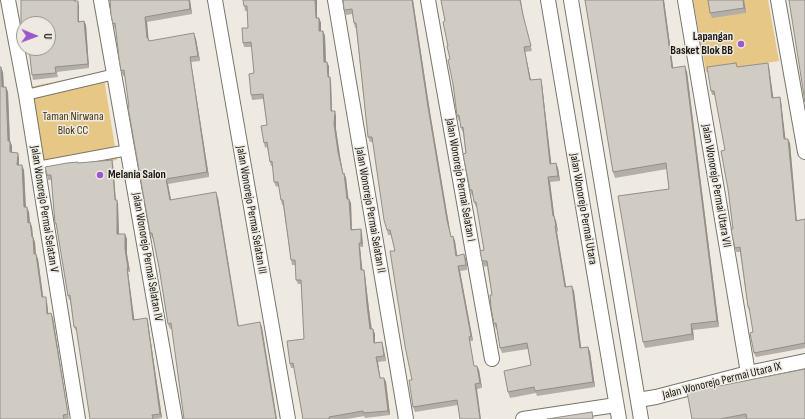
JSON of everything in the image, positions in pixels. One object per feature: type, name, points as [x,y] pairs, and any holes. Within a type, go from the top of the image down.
[{"type":"street","name":"Jalan Wonorejo Permai Selatan V","points":[[8,0],[26,94],[78,419]]},
{"type":"street","name":"Jalan Wonorejo Permai Selatan IV","points":[[101,0],[175,419]]},
{"type":"street","name":"Jalan Wonorejo Permai Selatan III","points":[[215,0],[288,419]]},
{"type":"street","name":"Jalan Wonorejo Permai Selatan II","points":[[335,0],[406,419]]},
{"type":"street","name":"Jalan Wonorejo Permai Selatan I","points":[[428,0],[492,359]]},
{"type":"street","name":"Jalan Wonorejo Permai Utara","points":[[548,0],[618,419]]},
{"type":"street","name":"Jalan Wonorejo Permai Utara","points":[[571,0],[641,419]]},
{"type":"street","name":"Jalan Wonorejo Permai Utara VII","points":[[685,0],[748,372]]},
{"type":"street","points":[[778,0],[805,152]]},
{"type":"street","points":[[26,94],[115,74]]},
{"type":"street","points":[[37,167],[128,150]]},
{"type":"street","name":"Jalan Wonorejo Permai Utara IX","points":[[638,400],[656,397],[748,372],[805,361]]},
{"type":"street","points":[[523,419],[616,405]]},
{"type":"green space","points":[[693,0],[768,0],[779,61],[706,72]]},
{"type":"green space","name":"Taman Nirwana Blok CC","points":[[103,72],[117,160],[43,171],[29,87]]},
{"type":"building","points":[[21,0],[78,1],[78,22],[84,21],[88,64],[55,67],[56,73],[32,75],[30,56],[56,56],[56,16],[21,16]]},
{"type":"building","points":[[110,0],[189,0],[190,9],[145,17],[147,38],[149,41],[194,33],[198,56],[190,57],[207,172],[166,179],[170,200],[216,192],[238,326],[260,322],[276,419],[184,419],[171,323],[168,324],[159,267],[152,233],[150,233],[128,107],[124,70],[121,71],[115,23],[113,24]]},
{"type":"building","points":[[243,0],[315,0],[316,18],[319,18],[319,31],[323,31],[324,62],[327,62],[328,77],[330,77],[331,111],[335,111],[334,124],[338,152],[343,174],[344,173],[347,199],[349,199],[351,230],[361,229],[361,243],[359,243],[361,270],[364,270],[370,329],[373,329],[374,343],[382,342],[384,356],[376,357],[380,378],[384,378],[388,411],[363,413],[363,411],[329,417],[329,419],[303,419],[293,363],[290,364],[287,341],[304,339],[301,280],[296,280],[295,260],[291,260],[283,200],[281,200],[278,182],[274,182],[272,161],[270,162],[267,142],[264,143],[261,126],[267,125],[263,94],[251,95],[249,74],[254,73],[251,42],[243,43],[242,28],[248,28],[247,6],[244,6]]},
{"type":"building","points":[[343,0],[412,0],[447,220],[451,237],[453,236],[456,256],[464,254],[466,265],[458,266],[471,336],[469,337],[474,366],[477,366],[480,383],[475,384],[480,419],[460,419],[457,400],[413,407],[409,380],[412,380],[390,251],[395,251],[390,230],[387,230],[384,220],[372,137],[368,137],[356,23],[354,23],[352,9],[344,10]]},
{"type":"building","points":[[441,0],[520,0],[531,46],[524,47],[530,80],[541,79],[550,164],[556,163],[558,176],[548,177],[565,287],[572,286],[580,348],[588,347],[593,382],[535,391],[534,387],[508,392],[504,371],[531,365],[527,343],[500,348],[496,323],[494,324],[490,295],[492,295],[487,261],[482,261],[480,251],[484,250],[476,202],[474,202],[472,190],[470,190],[463,154],[466,153],[463,127],[461,128],[459,115],[457,116],[448,60],[450,59],[443,22],[445,21]]},
{"type":"building","points":[[585,0],[663,0],[672,68],[685,66],[717,321],[691,324],[692,334],[643,342],[618,196],[669,189],[666,163],[613,172]]},
{"type":"building","points":[[708,0],[743,0],[744,8],[710,13]]},
{"type":"building","points":[[789,0],[805,0],[805,102]]},
{"type":"building","points":[[736,63],[737,67],[768,63],[772,98],[780,97],[784,139],[788,139],[796,221],[805,219],[805,343],[754,353],[750,333],[753,332],[740,247],[735,248],[731,229],[733,229],[728,189],[721,151],[725,150],[714,91],[711,91],[707,67]]},
{"type":"building","points":[[0,67],[2,87],[6,87],[8,141],[10,141],[10,152],[18,153],[17,165],[22,165],[24,207],[27,207],[28,223],[30,222],[33,237],[34,254],[36,254],[42,297],[46,297],[47,314],[51,313],[52,317],[68,414],[63,415],[64,419],[0,419]]},
{"type":"building","points":[[112,160],[115,200],[117,200],[117,234],[125,234],[125,249],[133,320],[147,318],[160,414],[152,415],[153,419],[90,419],[76,327],[74,327],[70,295],[68,296],[55,223],[51,175],[47,175],[45,167],[67,163]]},
{"type":"building","points":[[805,369],[805,419],[747,419],[746,414],[720,419],[692,419],[687,392],[719,384],[719,386]]},
{"type":"building","points":[[592,412],[593,419],[547,419]]},
{"type":"place","name":"Lapangan Basket Blok BB","points":[[741,44]]},
{"type":"place","name":"Melania Salon","points":[[100,175]]}]
